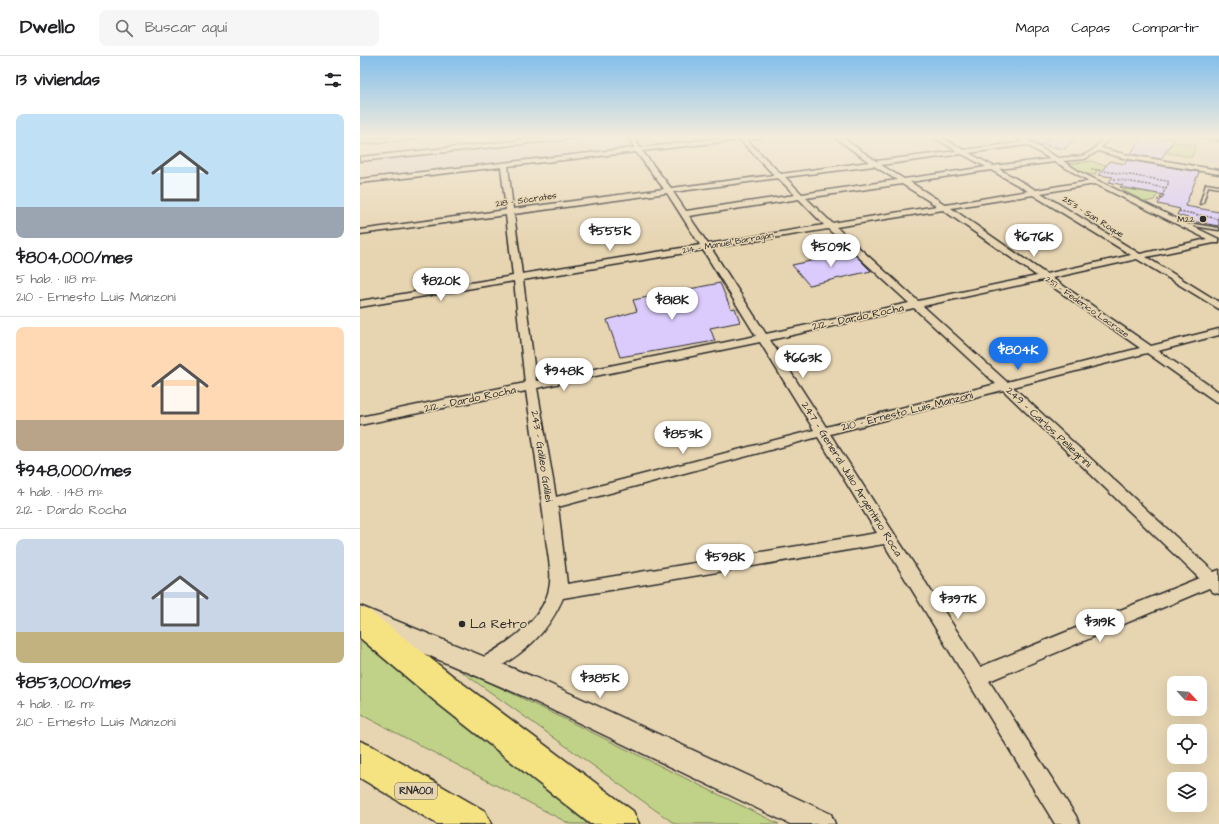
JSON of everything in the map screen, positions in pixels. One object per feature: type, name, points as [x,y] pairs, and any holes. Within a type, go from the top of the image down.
[{"type":"highway","points":[[360,620],[453,696],[620,824]]},
{"type":"highway","name":"RNA001","points":[[360,758],[472,824]]},
{"type":"street","points":[[360,181],[438,172]]},
{"type":"street","name":"243 - Galileo Galilei","points":[[483,667],[502,656],[528,636],[552,606],[558,592],[559,581],[550,504],[532,386],[505,172]]},
{"type":"street","name":"247 - General Julio Argentino Roca","points":[[655,172],[706,247],[1068,824]]},
{"type":"street","name":"249 - Carlos Pellegrini","points":[[776,172],[830,226],[1217,581]]},
{"type":"street","name":"218 - Sócrates","points":[[360,232],[810,172]]},
{"type":"street","name":"251 - Federico Lacroze","points":[[887,172],[944,207],[1044,278],[1219,398]]},
{"type":"street","points":[[684,214],[968,172]]},
{"type":"street","name":"253 - San Roque","points":[[1000,172],[1035,192],[1219,306]]},
{"type":"street","points":[[1078,173],[1217,240]]},
{"type":"street","name":"214 - Manuel Barragán","points":[[360,304],[1096,182]]},
{"type":"street","name":"212 - Dardo Rocha","points":[[360,421],[763,338],[1217,240]]},
{"type":"street","name":"210 - Ernesto Luis Manzoni","points":[[550,504],[822,432],[1006,387],[1219,332]]},
{"type":"street","points":[[558,592],[888,537]]},
{"type":"street","points":[[976,678],[1217,581]]},
{"type":"street","points":[[360,616],[532,688],[821,824]]},
{"type":"lane","points":[[1200,203],[1207,185],[1219,187]]},
{"type":"lane","points":[[1186,226],[1194,225],[1219,229]]},
{"type":"path","points":[[1112,172],[1169,182],[1160,200],[1139,203]]},
{"type":"path","points":[[1078,173],[1166,188]]},
{"type":"shaded area","points":[[367,172],[405,172],[365,176]]},
{"type":"green space","points":[[1082,172],[1096,172],[1095,175]]},
{"type":"green space","points":[[1127,189],[1151,193],[1151,191],[1159,192],[1154,200],[1146,202],[1122,190]]},
{"type":"green space","points":[[360,630],[605,824],[570,824],[360,714]]},
{"type":"green space","points":[[448,662],[779,824],[675,824]]},
{"type":"building","points":[[1101,172],[1199,172],[1185,206],[1219,212],[1219,226],[1191,221],[1187,219],[1188,218],[1177,215],[1180,209],[1158,204],[1164,195],[1120,187],[1123,185],[1109,182],[1113,177],[1098,175]]},
{"type":"building","points":[[852,252],[871,271],[809,285],[792,265]]},
{"type":"building","points":[[720,283],[731,309],[735,308],[740,322],[710,328],[715,341],[620,357],[607,320],[637,311],[633,300]]},
{"type":"place","name":"M22","points":[[1203,219]]},
{"type":"place","name":"La Retro","points":[[462,624]]}]
